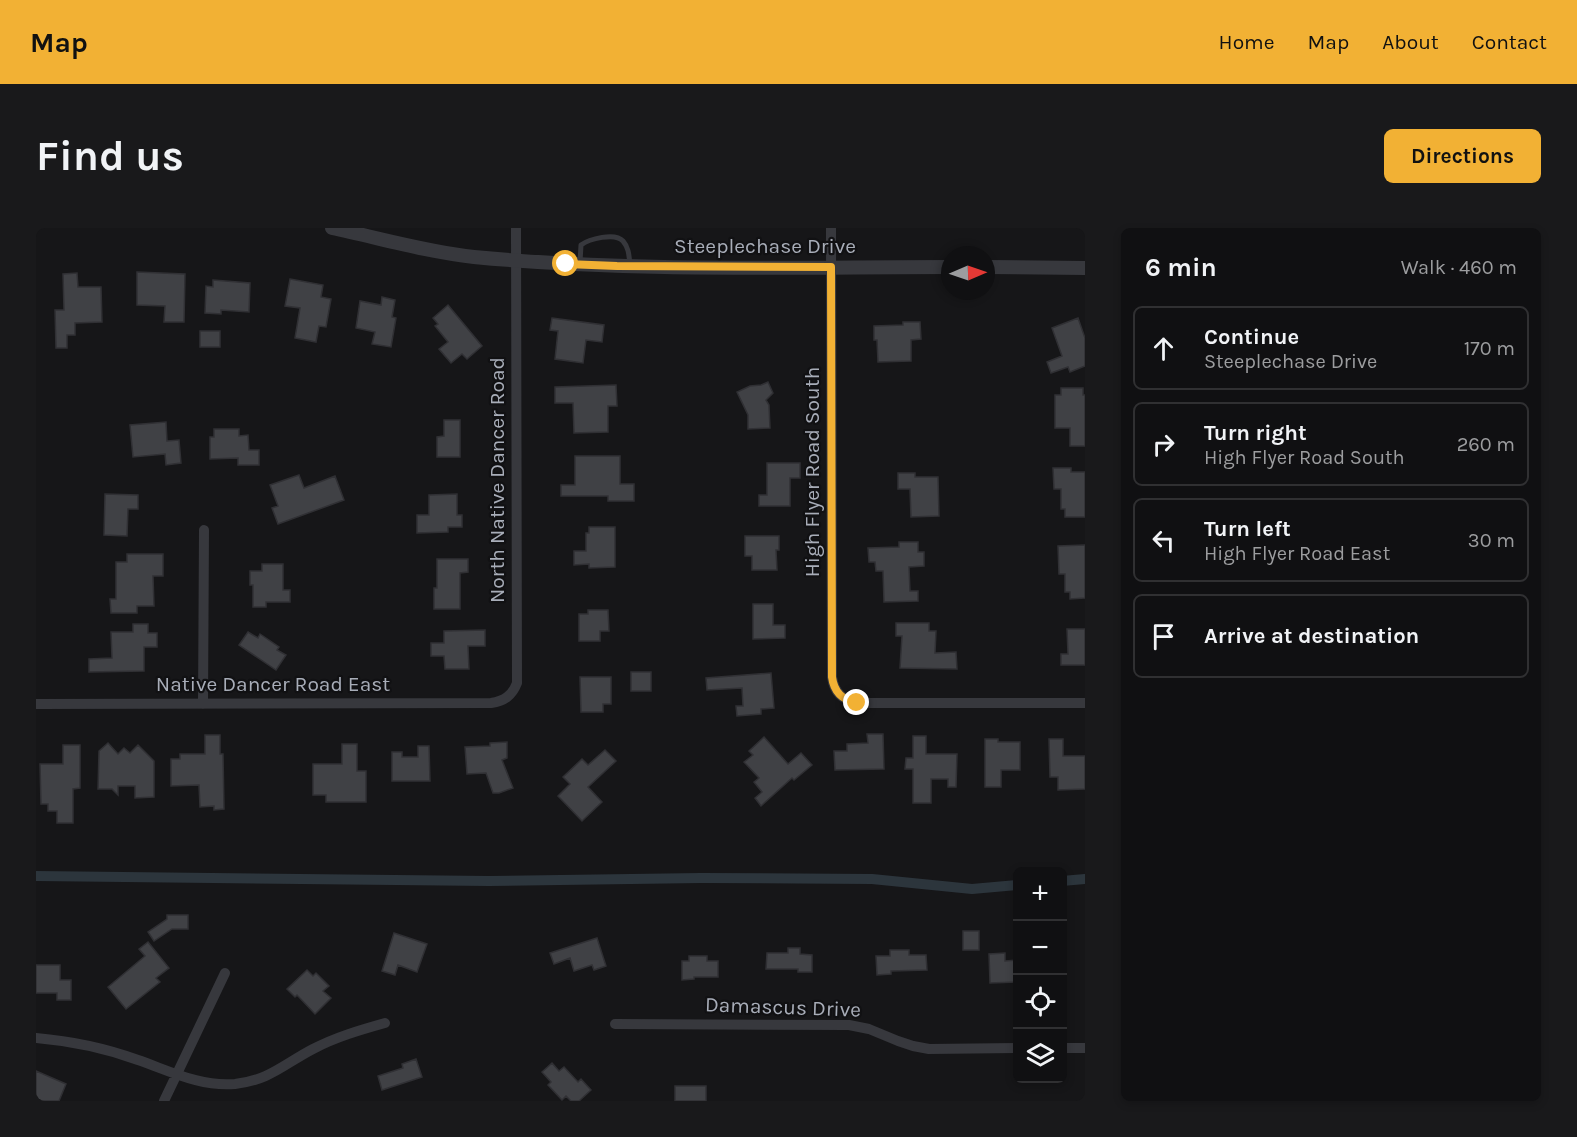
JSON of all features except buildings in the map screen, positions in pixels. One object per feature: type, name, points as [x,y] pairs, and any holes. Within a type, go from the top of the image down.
[{"type":"street","name":"Steeplechase Drive","points":[[332,228],[473,257],[580,265],[941,267]]},
{"type":"street","name":"North Native Dancer Road","points":[[509,697],[517,683],[516,228]]},
{"type":"street","name":"High Flyer Road South","points":[[831,228],[833,685],[842,698],[857,703],[1085,703]]},
{"type":"street","points":[[995,267],[1085,268]]},
{"type":"street","points":[[203,704],[204,530]]},
{"type":"street","name":"Native Dancer Road East","points":[[36,704],[491,704],[509,697]]},
{"type":"street","points":[[164,1101],[225,974]]},
{"type":"street","points":[[36,1038],[75,1043],[108,1051],[200,1082],[233,1084],[266,1076],[332,1039],[385,1023]]},
{"type":"street","name":"Damascus Drive","points":[[615,1024],[849,1026],[869,1029],[913,1046],[1013,1048]]},
{"type":"street","points":[[1067,1048],[1085,1048]]},
{"type":"lane","points":[[580,265],[581,246],[587,241],[619,237],[628,250],[630,266]]},
{"type":"waterway","points":[[36,876],[489,881],[701,878],[872,879],[972,889],[1013,885]]},
{"type":"waterway","points":[[1067,881],[1085,879]]},
{"type":"route","points":[[566,264],[831,267],[832,677],[833,685],[842,698],[857,703]]}]
